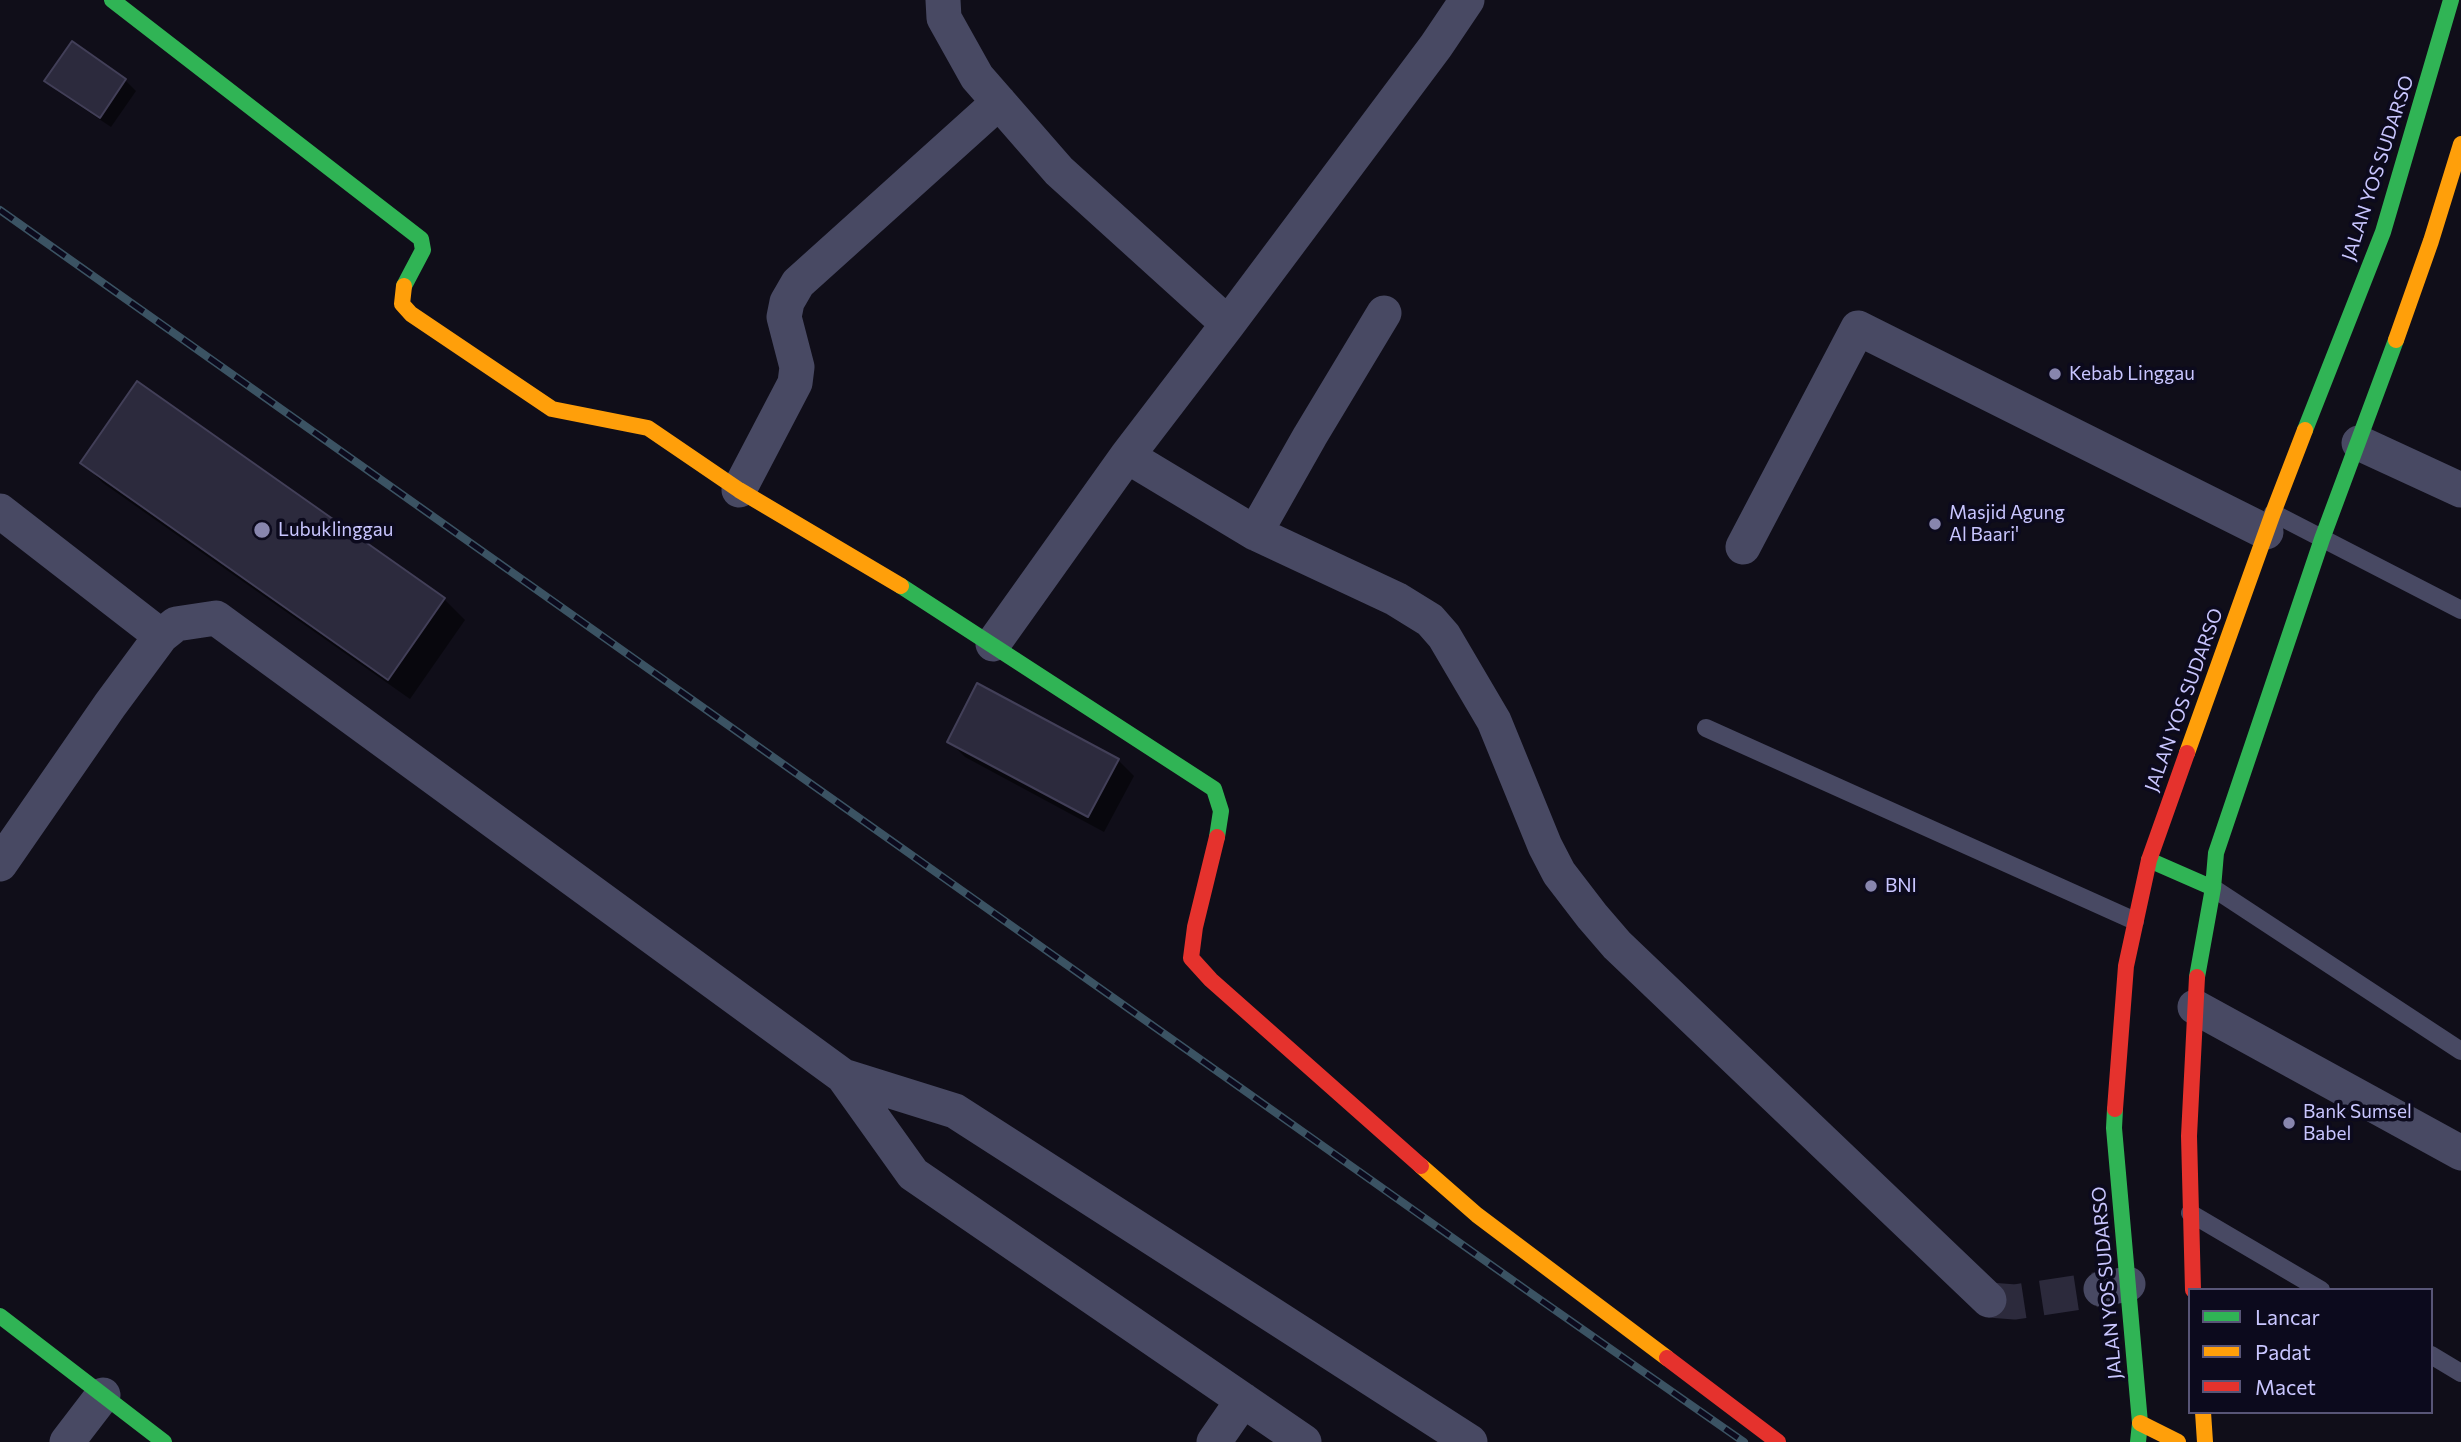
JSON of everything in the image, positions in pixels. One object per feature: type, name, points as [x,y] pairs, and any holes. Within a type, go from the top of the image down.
[{"type":"main road","points":[[112,0],[421,239],[423,250],[403,288],[402,304],[411,314],[552,409],[648,428],[739,490],[920,597],[1214,789],[1221,811],[1195,927],[1191,958],[1211,981],[1477,1215],[1778,1442]]},
{"type":"main road","name":"JALAN YOS SUDARSO","points":[[2138,1442],[2140,1423],[2115,1286],[2114,1128],[2126,966],[2135,921],[2149,860],[2270,523],[2383,232],[2451,0]]},
{"type":"main road","points":[[2193,1288],[2189,1136],[2196,981],[2213,888],[2216,853],[2322,539],[2431,241],[2461,144]]},
{"type":"main road","points":[[2149,860],[2213,888]]},
{"type":"main road","points":[[0,1316],[164,1442]]},
{"type":"main road","points":[[2203,1414],[2205,1442]]},
{"type":"main road","points":[[2140,1423],[2178,1442]]},
{"type":"street","points":[[943,0],[944,18],[977,77],[1059,172],[1228,324]]},
{"type":"street","points":[[993,644],[1127,456],[1467,0]]},
{"type":"street","points":[[739,490],[795,383],[797,367],[784,317],[787,302],[798,284],[999,102]]},
{"type":"street","points":[[1255,533],[1384,313]]},
{"type":"street","points":[[1743,547],[1858,328],[2270,523]]},
{"type":"street","points":[[2359,443],[2461,490]]},
{"type":"street","points":[[1127,456],[1255,533],[1395,599],[1430,621],[1444,636],[1494,721],[1545,846],[1559,873],[1592,916],[1617,945],[1989,1300]]},
{"type":"street","points":[[0,511],[161,636]]},
{"type":"street","points":[[0,864],[161,636],[176,624],[216,618],[843,1076],[912,1174],[1304,1442]]},
{"type":"street","points":[[2195,1007],[2461,1153]]},
{"type":"street","points":[[843,1076],[955,1111],[1471,1442]]},
{"type":"street","points":[[67,1442],[103,1395]]},
{"type":"street","points":[[1214,1442],[1243,1400]]},
{"type":"lane","points":[[2270,523],[2322,539],[2461,610]]},
{"type":"lane","points":[[1706,728],[2135,921]]},
{"type":"lane","points":[[2213,888],[2461,1051]]},
{"type":"lane","points":[[2190,1213],[2318,1288]]},
{"type":"lane","points":[[2433,1356],[2461,1373]]},
{"type":"building","points":[[72,41],[126,79],[100,118],[44,81]]},
{"type":"building","name":"Lubuklinggau","points":[[137,381],[445,598],[388,680],[80,463]]},
{"type":"building","points":[[977,683],[1119,759],[1088,817],[947,742]]},
{"type":"tunnel","points":[[1989,1300],[2015,1302],[2101,1289]]},
{"type":"railway","points":[[0,210],[1744,1442]]},
{"type":"traffic: fast","points":[[112,0],[421,239],[423,250],[404,286]]},
{"type":"traffic: fast","points":[[2305,430],[2383,232],[2451,0]]},
{"type":"traffic: fast","points":[[2197,977],[2213,888],[2216,853],[2322,539],[2396,340]]},
{"type":"traffic: fast","points":[[901,586],[1214,789],[1221,811],[1217,837]]},
{"type":"traffic: fast","points":[[2149,860],[2213,888]]},
{"type":"traffic: fast","points":[[2115,1109],[2114,1128],[2140,1423],[2138,1442]]},
{"type":"traffic: fast","points":[[0,1316],[164,1442]]},
{"type":"traffic: slow","points":[[2396,340],[2461,144]]},
{"type":"traffic: slow","points":[[404,286],[402,304],[411,314],[552,409],[648,428],[739,490],[901,586]]},
{"type":"traffic: slow","points":[[2187,753],[2305,430]]},
{"type":"traffic: slow","points":[[1421,1166],[1477,1215],[1667,1358]]},
{"type":"traffic: slow","points":[[2203,1414],[2205,1442]]},
{"type":"traffic: slow","points":[[2140,1423],[2178,1442]]},
{"type":"traffic: jam","points":[[2115,1109],[2126,966],[2149,860],[2187,753]]},
{"type":"traffic: jam","points":[[1217,837],[1195,927],[1191,958],[1211,980],[1421,1166]]},
{"type":"traffic: jam","points":[[2193,1288],[2189,1136],[2197,977]]},
{"type":"traffic: jam","points":[[1667,1358],[1778,1442]]},
{"type":"place","name":"Kebab Linggau","points":[[2055,374]]},
{"type":"place","name":"Masjid Agung Al Baari'","points":[[1935,524]]},
{"type":"place","name":"Lubuklinggau","points":[[262,530]]},
{"type":"place","name":"BNI","points":[[1871,886]]},
{"type":"place","name":"Bank Sumsel Babel","points":[[2289,1123]]}]
